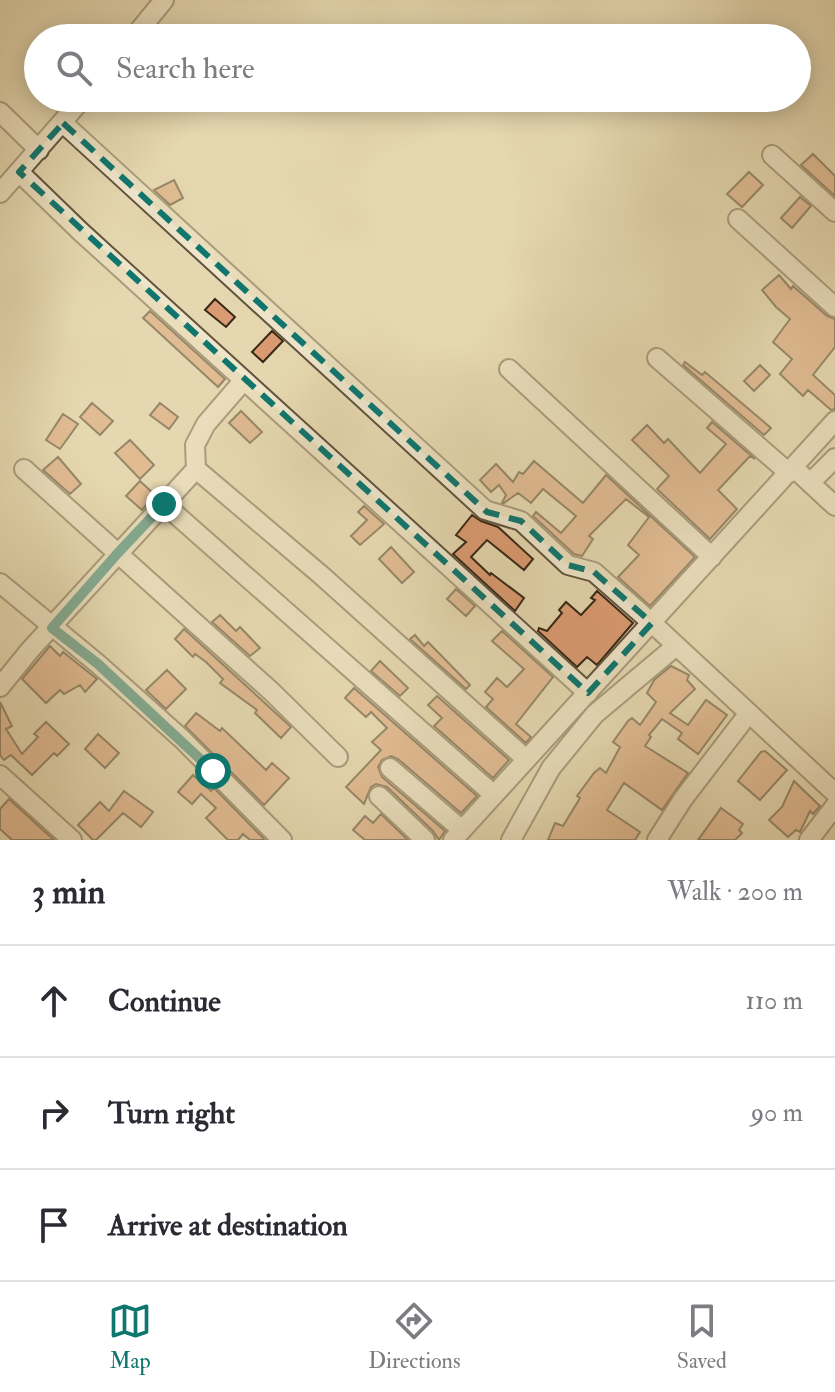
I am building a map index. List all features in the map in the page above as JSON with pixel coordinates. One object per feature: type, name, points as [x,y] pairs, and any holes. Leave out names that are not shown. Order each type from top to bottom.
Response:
[{"type":"street","points":[[144,24],[164,0]]},
{"type":"street","points":[[0,112],[39,150]]},
{"type":"street","points":[[0,193],[72,112]]},
{"type":"street","points":[[63,123],[485,510],[521,521],[568,565],[594,572],[835,793]]},
{"type":"street","points":[[772,155],[835,212]]},
{"type":"street","points":[[19,172],[588,693]]},
{"type":"street","points":[[738,219],[835,307]]},
{"type":"street","points":[[657,358],[835,506]]},
{"type":"street","points":[[509,369],[712,557]]},
{"type":"street","points":[[0,687],[30,650],[196,469],[195,445],[206,424],[244,380]]},
{"type":"street","points":[[390,768],[458,835],[835,421]]},
{"type":"street","points":[[810,483],[835,458]]},
{"type":"street","points":[[24,469],[272,692],[338,757]]},
{"type":"street","points":[[196,469],[321,575],[526,759]]},
{"type":"street","points":[[164,504],[494,795]]},
{"type":"street","points":[[0,583],[182,739],[282,840]]},
{"type":"street","points":[[511,840],[551,768],[595,714],[676,646]]},
{"type":"street","points":[[657,840],[683,799],[749,713]]},
{"type":"street","points":[[0,775],[72,840]]},
{"type":"street","points":[[379,796],[425,840]]},
{"type":"street","points":[[809,840],[835,806]]},
{"type":"highlighted area","points":[[63,123],[487,512],[521,521],[568,565],[594,572],[652,623],[588,693],[19,172]]},
{"type":"building","points":[[813,154],[835,176],[835,196],[801,165]]},
{"type":"building","points":[[749,172],[763,185],[742,207],[727,194]]},
{"type":"building","points":[[174,180],[183,198],[170,205],[154,190]]},
{"type":"building","points":[[800,197],[811,206],[792,228],[781,218]]},
{"type":"building","points":[[779,275],[791,289],[793,286],[827,316],[835,319],[835,347],[813,375],[835,395],[835,409],[831,410],[808,390],[803,396],[780,374],[792,359],[773,342],[790,319],[762,290]]},
{"type":"building","points":[[215,299],[235,317],[226,327],[205,310]]},
{"type":"building","points":[[150,311],[225,379],[218,387],[143,318]]},
{"type":"building","points":[[272,331],[283,341],[263,362],[252,352]]},
{"type":"building","points":[[685,362],[702,375],[705,372],[771,428],[764,435],[683,365]]},
{"type":"building","points":[[760,365],[770,375],[754,391],[744,381]]},
{"type":"building","points":[[92,403],[113,421],[100,435],[80,417]]},
{"type":"building","points":[[160,403],[178,417],[169,429],[150,415]]},
{"type":"building","points":[[241,411],[262,432],[250,443],[229,423]]},
{"type":"building","points":[[63,414],[78,424],[60,449],[46,440]]},
{"type":"building","points":[[712,422],[755,459],[750,456],[718,490],[737,509],[710,539],[657,489],[669,476],[632,440],[647,425],[664,443],[668,439],[700,473],[726,444],[707,428]]},
{"type":"building","points":[[130,440],[154,465],[140,479],[115,453]]},
{"type":"building","points":[[58,457],[81,484],[70,494],[43,470]]},
{"type":"building","points":[[534,461],[583,503],[606,475],[695,557],[650,606],[618,577],[639,555],[628,545],[649,517],[626,499],[589,536],[593,539],[582,556],[574,554],[533,516],[536,512],[561,533],[576,516],[543,489],[531,503],[518,493],[502,503],[506,495],[499,485],[491,492],[480,480],[496,464],[513,482],[519,472],[523,474]]},
{"type":"building","points":[[140,481],[155,495],[142,510],[126,496]]},
{"type":"building","points":[[364,506],[384,524],[360,545],[351,536],[367,520],[358,512]]},
{"type":"building","points":[[472,515],[498,527],[533,559],[524,570],[487,540],[471,557],[490,575],[524,598],[515,611],[453,554],[466,542],[456,535]]},
{"type":"building","points":[[391,547],[414,572],[402,583],[379,559]]},
{"type":"building","points":[[456,589],[475,606],[466,616],[447,599]]},
{"type":"building","points":[[597,591],[633,623],[597,665],[587,657],[577,667],[538,631],[539,628],[547,631],[562,613],[559,610],[566,602],[581,615],[595,600],[591,598]]},
{"type":"building","points":[[220,615],[236,631],[240,627],[260,648],[250,656],[212,622]]},
{"type":"building","points":[[184,629],[291,727],[281,738],[255,713],[257,710],[220,683],[223,679],[206,662],[195,654],[193,657],[175,639]]},
{"type":"building","points":[[502,631],[553,677],[516,724],[531,737],[526,743],[486,707],[493,699],[485,692],[497,678],[507,687],[524,669],[492,641]]},
{"type":"building","points":[[415,635],[424,646],[428,642],[470,685],[466,689],[410,639]]},
{"type":"building","points":[[50,646],[60,656],[63,652],[97,679],[85,692],[80,685],[64,694],[60,690],[46,703],[22,679]]},
{"type":"building","points":[[380,661],[408,688],[400,696],[371,671]]},
{"type":"building","points":[[671,666],[689,675],[687,680],[695,689],[670,713],[688,725],[706,700],[727,715],[698,754],[678,739],[682,733],[662,719],[649,735],[651,737],[645,746],[688,773],[662,810],[624,783],[607,810],[640,832],[635,840],[548,840],[555,823],[563,826],[580,798],[577,796],[594,773],[600,768],[606,773],[620,747],[613,742],[628,721],[632,718],[640,725],[656,702],[647,693],[654,680]]},
{"type":"building","points":[[167,670],[186,689],[166,709],[146,690]]},
{"type":"building","points":[[354,688],[477,796],[461,813],[398,759],[391,756],[382,760],[378,767],[382,777],[445,831],[439,840],[387,787],[376,784],[371,787],[364,804],[346,787],[381,750],[372,742],[387,728],[371,712],[366,717],[345,698]]},
{"type":"building","points":[[437,696],[509,760],[493,778],[434,726],[442,718],[428,705]]},
{"type":"building","points":[[0,702],[12,726],[6,729],[22,754],[38,737],[34,734],[46,722],[69,744],[57,756],[54,753],[32,775],[11,755],[4,760],[0,755]]},
{"type":"building","points":[[196,713],[220,731],[222,728],[266,770],[272,763],[289,778],[264,805],[185,726]]},
{"type":"building","points":[[98,734],[119,753],[105,768],[85,749]]},
{"type":"building","points":[[765,751],[787,770],[760,800],[738,781]]},
{"type":"building","points":[[193,775],[211,791],[214,788],[265,840],[250,840],[243,834],[238,840],[228,840],[206,818],[216,808],[201,794],[192,804],[178,792]]},
{"type":"building","points":[[794,781],[820,806],[813,814],[810,811],[800,832],[796,830],[788,837],[769,820],[782,807]]},
{"type":"building","points":[[124,791],[153,812],[141,827],[123,813],[93,840],[78,825],[100,802],[109,811]]},
{"type":"building","points":[[9,799],[54,840],[12,840],[0,829],[0,809]]},
{"type":"building","points":[[721,808],[743,824],[739,830],[742,833],[735,840],[698,840]]},
{"type":"building","points":[[381,814],[408,840],[365,840],[353,830],[365,816],[373,823]]},
{"type":"route","points":[[164,504],[52,628],[98,664],[213,771]]}]
